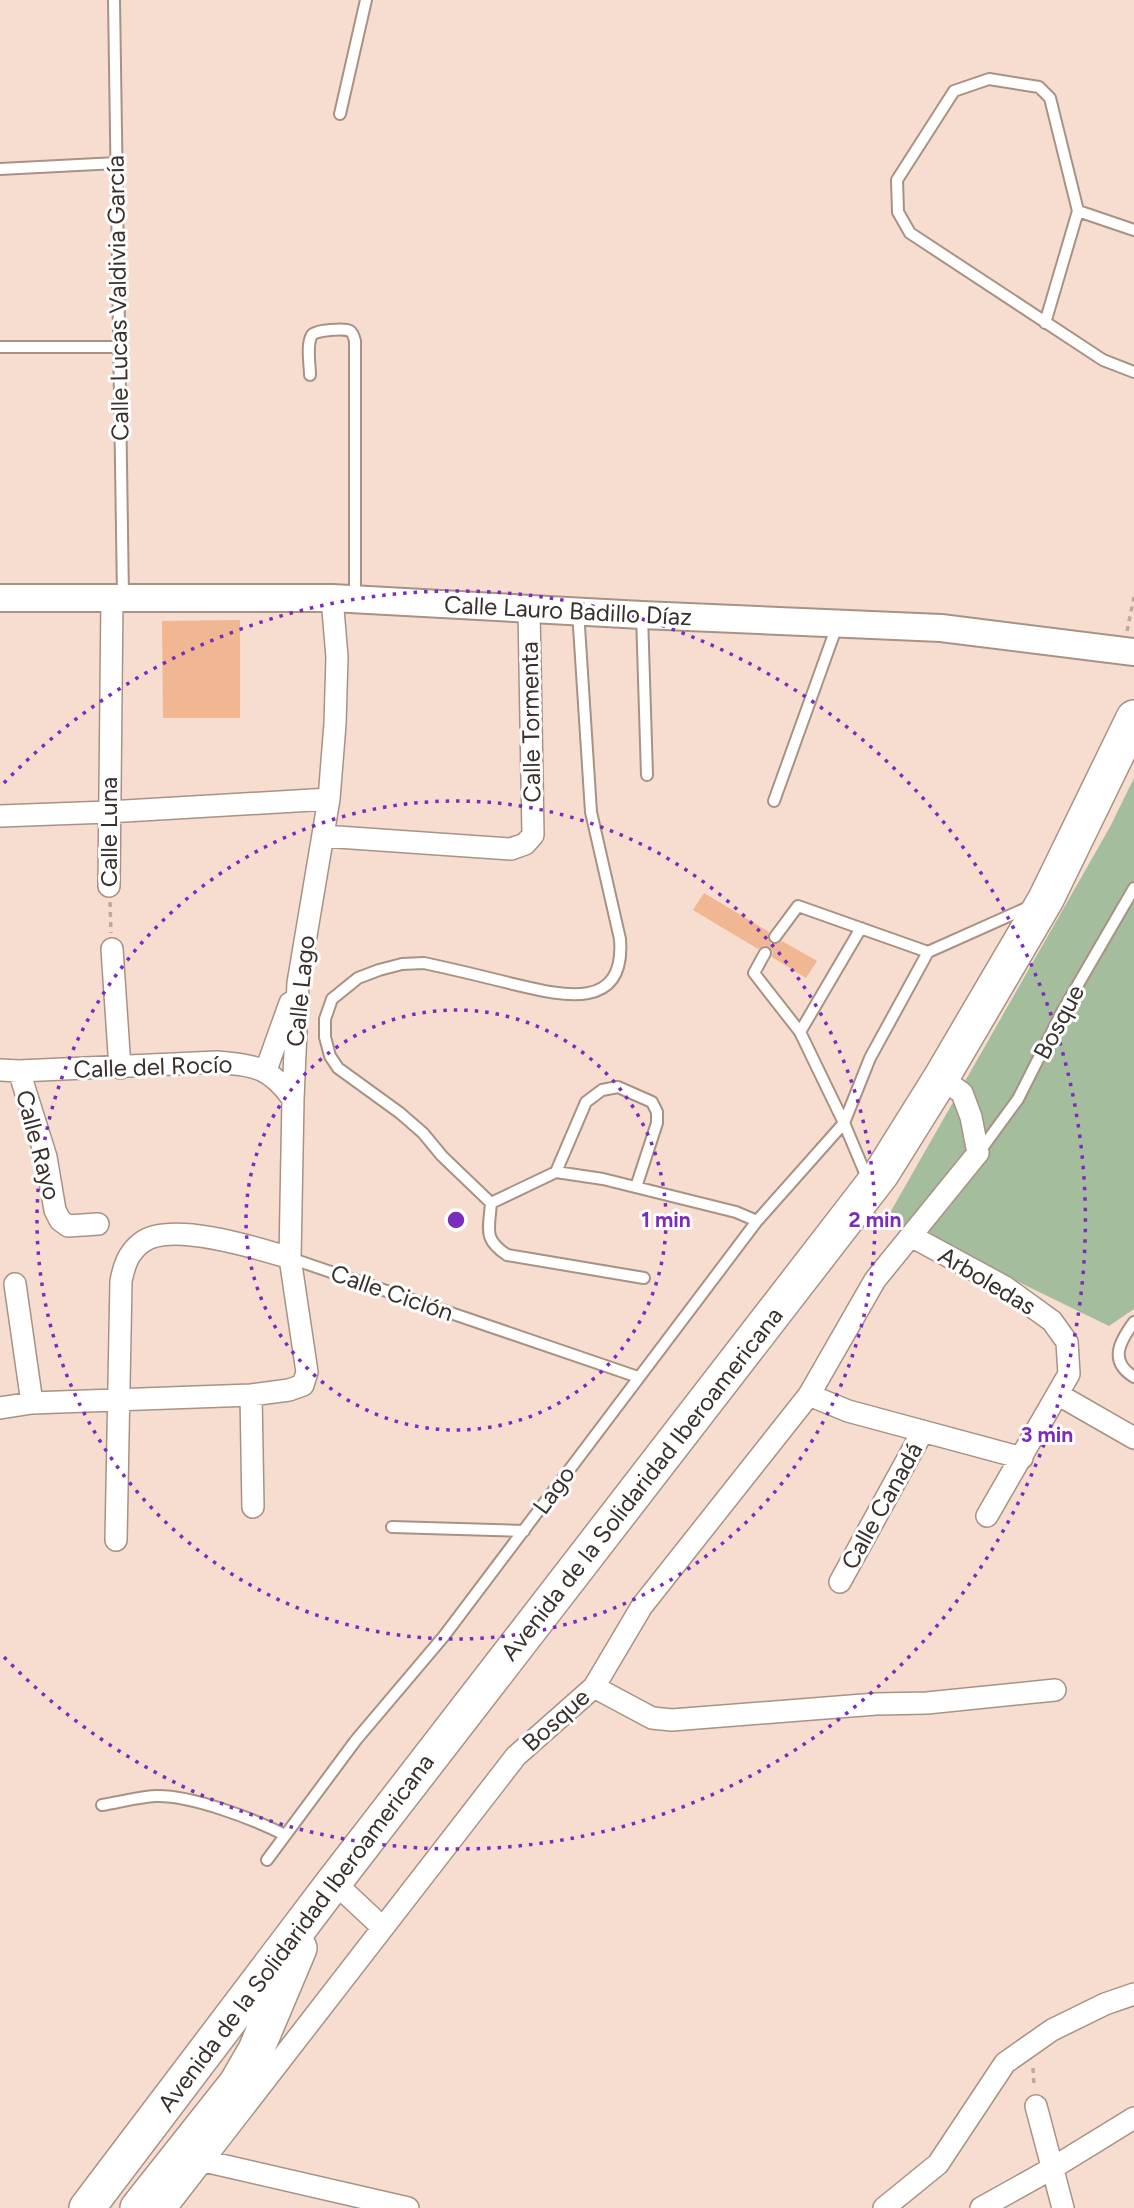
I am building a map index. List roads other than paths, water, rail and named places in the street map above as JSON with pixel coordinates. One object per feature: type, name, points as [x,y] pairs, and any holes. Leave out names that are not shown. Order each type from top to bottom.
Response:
[{"type":"highway","name":"Avenida de la Solidaridad Iberoamericana","points":[[87,2208],[327,1891],[871,1187],[941,1078],[1046,899],[1134,718]]},
{"type":"highway","points":[[161,2194],[246,2088],[256,2050],[327,1891]]},
{"type":"street","name":"Calle Luna","points":[[109,886],[108,812],[118,597]]},
{"type":"street","name":"Calle Lauro Badillo Díaz","points":[[0,598],[344,598],[941,628],[1128,652]]},
{"type":"street","name":"Calle Lago","points":[[251,1395],[289,1390],[303,1385],[307,1372],[290,1258],[298,983],[329,799],[337,657],[344,598]]},
{"type":"street","name":"Calle Tormenta","points":[[323,836],[511,849],[525,844],[533,835],[529,609]]},
{"type":"street","points":[[0,816],[329,799]]},
{"type":"street","points":[[112,949],[120,1068]]},
{"type":"street","points":[[266,1070],[298,983]]},
{"type":"street","name":"Calle del Rocío","points":[[9,1071],[217,1062],[266,1070],[280,1081],[293,1098]]},
{"type":"street","name":"Calle Rayo","points":[[9,1071],[46,1157],[55,1210],[60,1220],[68,1226],[97,1224]]},
{"type":"street","points":[[941,1078],[962,1093],[971,1117],[978,1153]]},
{"type":"street","name":"Bosque","points":[[161,2194],[246,2088],[382,1927],[516,1756],[594,1687],[642,1606],[809,1395],[875,1280],[978,1153]]},
{"type":"street","name":"Calle Ciclón","points":[[119,1401],[121,1281],[125,1261],[142,1241],[170,1235],[227,1239],[290,1258]]},
{"type":"street","name":"Arboledas","points":[[911,1236],[1005,1287],[1052,1321],[1067,1342],[1069,1374],[987,1516]]},
{"type":"street","points":[[15,1283],[32,1403]]},
{"type":"street","points":[[0,1408],[32,1403],[251,1395],[253,1507]]},
{"type":"street","points":[[809,1395],[848,1411],[1022,1458]]},
{"type":"street","points":[[1059,1395],[1134,1438]]},
{"type":"street","points":[[116,1540],[119,1401]]},
{"type":"street","name":"Calle Canadá","points":[[840,1582],[923,1431]]},
{"type":"street","points":[[594,1687],[652,1718],[672,1720],[876,1704],[927,1703],[1055,1690]]},
{"type":"street","points":[[327,1891],[382,1927]]},
{"type":"street","points":[[884,2208],[938,2164],[1005,2063],[1052,2030],[1105,2004],[1134,1994]]},
{"type":"street","points":[[1036,2106],[1063,2208]]},
{"type":"street","points":[[981,2208],[1134,2118]]},
{"type":"street","points":[[161,2194],[350,2202],[408,2208]]},
{"type":"lane","name":"Calle Lucas Valdivia García","points":[[114,0],[119,347],[118,597]]},
{"type":"lane","points":[[340,114],[366,0]]},
{"type":"lane","points":[[1045,323],[1078,211],[1050,98],[1039,87],[989,79],[954,92],[897,180],[898,212],[910,233],[1045,323],[1103,360],[1134,372]]},
{"type":"lane","points":[[0,169],[117,163]]},
{"type":"lane","points":[[1078,211],[1134,230]]},
{"type":"lane","points":[[310,375],[312,335],[317,331],[348,330],[353,333],[355,341],[344,598]]},
{"type":"lane","points":[[0,347],[119,347]]},
{"type":"lane","points":[[578,611],[591,811],[621,956],[611,981],[588,994],[557,994],[424,963],[402,964],[358,978],[332,999],[325,1019],[325,1037],[330,1056],[338,1068],[400,1113],[491,1203],[489,1233],[493,1246],[507,1255],[644,1278]]},
{"type":"lane","points":[[642,615],[646,775]]},
{"type":"lane","points":[[774,801],[838,623]]},
{"type":"lane","name":"Bosque","points":[[978,1153],[1017,1099],[1062,1012],[1134,888]]},
{"type":"lane","points":[[775,937],[798,906],[928,952],[1046,899]]},
{"type":"lane","points":[[800,1032],[861,928]]},
{"type":"lane","name":"Lago","points":[[267,1860],[356,1740],[444,1636],[757,1221],[844,1123],[870,1058],[928,952]]},
{"type":"lane","points":[[765,953],[754,973],[800,1032],[844,1123],[871,1187]]},
{"type":"lane","points":[[556,1172],[586,1102],[602,1090],[618,1087],[652,1102],[657,1112],[657,1123],[636,1187]]},
{"type":"lane","points":[[491,1203],[556,1172],[636,1187],[736,1212],[757,1221]]},
{"type":"lane","name":"Calle Ciclón","points":[[290,1258],[638,1377]]},
{"type":"lane","points":[[1134,1322],[1120,1341],[1118,1357],[1125,1372],[1134,1377]]},
{"type":"lane","points":[[392,1527],[524,1531]]},
{"type":"lane","points":[[102,1805],[156,1796],[187,1799],[285,1835]]}]
